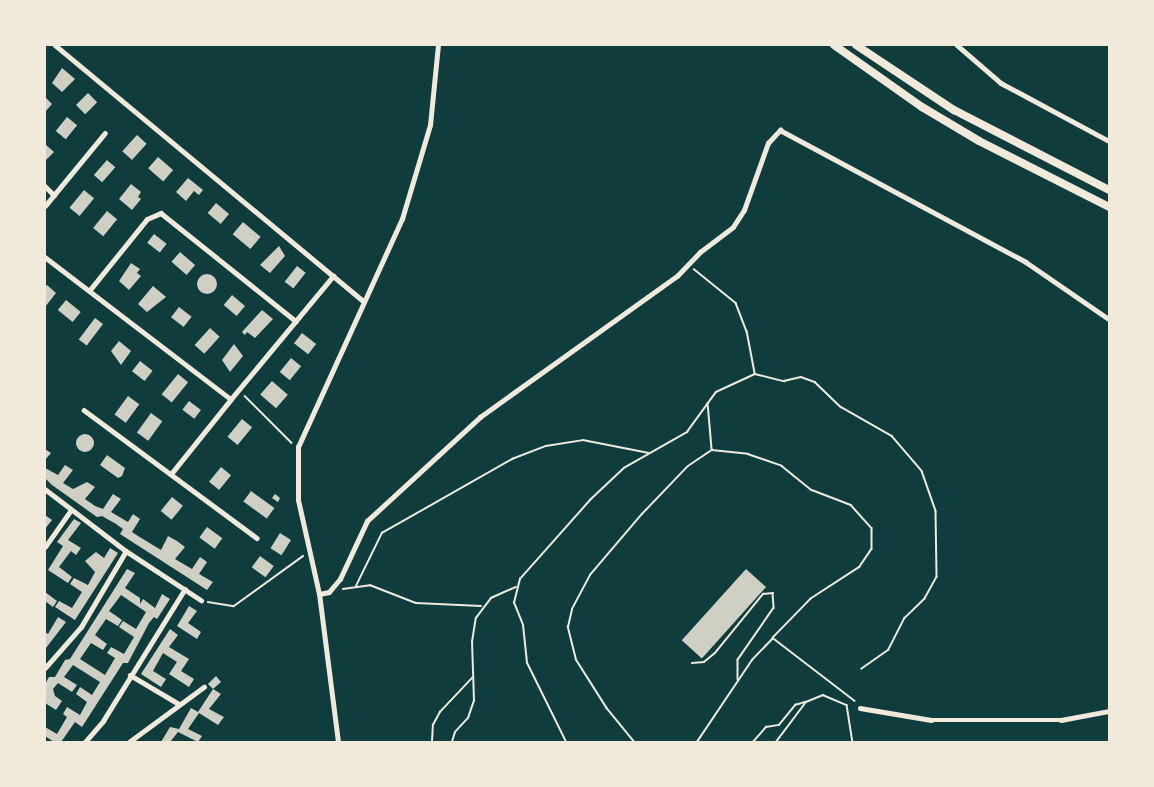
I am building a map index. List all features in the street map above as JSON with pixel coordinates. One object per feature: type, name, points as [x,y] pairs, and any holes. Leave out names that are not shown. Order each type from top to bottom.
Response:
[{"type":"highway","points":[[834,45],[922,107],[979,141],[1109,207]]},
{"type":"highway","points":[[856,45],[954,110],[1109,190]]},
{"type":"street","points":[[55,45],[363,301]]},
{"type":"street","points":[[338,742],[319,594],[298,500],[298,447],[402,219],[430,124],[438,45]]},
{"type":"street","points":[[957,45],[1001,83],[1109,141]]},
{"type":"street","points":[[319,594],[329,592],[340,579],[367,521],[480,417],[689,266],[739,219],[768,143],[780,130],[1026,262],[1109,319]]},
{"type":"street","points":[[45,206],[105,133]]},
{"type":"street","points":[[45,186],[54,195]]},
{"type":"street","points":[[89,291],[147,219],[160,213],[296,321]]},
{"type":"street","points":[[45,257],[231,399]]},
{"type":"street","points":[[171,474],[333,276]]},
{"type":"street","points":[[84,410],[257,538]]},
{"type":"street","points":[[45,489],[126,551],[201,600]]},
{"type":"street","points":[[45,547],[71,510]]},
{"type":"street","points":[[45,668],[81,627],[126,551]]},
{"type":"street","points":[[85,742],[185,589]]},
{"type":"street","points":[[130,675],[179,704]]},
{"type":"street","points":[[129,742],[154,728],[179,704],[204,687]]},
{"type":"street","points":[[860,708],[930,720],[1061,720],[1109,711]]},
{"type":"path","points":[[689,266],[736,303],[747,331],[755,374]]},
{"type":"path","points":[[566,742],[527,663],[523,625],[514,603],[517,588],[534,559],[624,468],[687,432],[708,402],[724,388],[755,374],[784,381],[801,377],[815,382],[841,407],[892,436],[922,471],[936,511],[937,577],[925,599],[905,618],[889,650],[862,669]]},
{"type":"path","points":[[238,391],[298,447]]},
{"type":"path","points":[[708,402],[712,450]]},
{"type":"path","points":[[356,586],[382,533],[512,459],[546,446],[584,440],[649,453]]},
{"type":"path","points":[[634,742],[607,709],[576,660],[568,627],[572,609],[590,575],[642,514],[688,466],[712,450],[748,454],[782,466],[812,490],[851,505],[872,528],[875,538],[860,567],[811,599],[773,638],[739,680],[697,742]]},
{"type":"path","points":[[201,600],[234,606],[265,587],[310,551]]},
{"type":"path","points":[[349,587],[370,585],[416,603],[482,606]]},
{"type":"path","points":[[452,742],[454,732],[472,711],[472,642],[482,606],[499,593],[517,588]]},
{"type":"path","points":[[692,663],[704,662],[715,653],[763,594],[773,593],[774,608],[738,660],[739,680]]},
{"type":"path","points":[[773,638],[855,701]]},
{"type":"path","points":[[432,742],[433,725],[440,712],[473,678]]},
{"type":"path","points":[[753,742],[766,727],[778,725],[795,705],[823,695],[847,705],[853,742]]},
{"type":"path","points":[[776,742],[806,702]]},
{"type":"building","points":[[62,68],[75,79],[62,92],[52,83]]},
{"type":"building","points":[[88,93],[97,102],[85,114],[76,105]]},
{"type":"building","points":[[45,97],[52,104],[45,112]]},
{"type":"building","points":[[67,117],[77,125],[66,139],[56,131]]},
{"type":"building","points":[[137,135],[147,144],[132,160],[122,151]]},
{"type":"building","points":[[45,144],[54,152],[45,161]]},
{"type":"building","points":[[158,157],[173,170],[163,181],[148,168]]},
{"type":"building","points":[[107,160],[115,167],[102,182],[94,175]]},
{"type":"building","points":[[188,178],[203,190],[199,195],[194,191],[186,201],[176,192]]},
{"type":"building","points":[[131,184],[141,192],[138,197],[141,199],[132,210],[119,199]]},
{"type":"building","points":[[84,190],[94,198],[80,216],[70,208]]},
{"type":"building","points":[[216,203],[229,214],[221,224],[208,213]]},
{"type":"building","points":[[107,211],[117,219],[103,236],[93,228]]},
{"type":"building","points":[[243,222],[261,237],[250,249],[233,234]]},
{"type":"building","points":[[154,234],[167,244],[160,253],[147,243]]},
{"type":"building","points":[[279,246],[285,256],[270,273],[260,265]]},
{"type":"building","points":[[180,252],[195,265],[187,275],[171,262]]},
{"type":"building","points":[[131,263],[140,269],[137,273],[141,276],[129,290],[119,281]]},
{"type":"building","points":[[297,266],[306,273],[293,289],[285,282]]},
{"type":"building","points":[[207,274],[214,277],[217,284],[214,291],[207,294],[200,291],[197,284],[200,277]]},
{"type":"building","points":[[47,285],[56,293],[45,307],[45,287]]},
{"type":"building","points":[[153,286],[166,297],[147,312],[138,304]]},
{"type":"building","points":[[232,295],[245,306],[237,316],[224,305]]},
{"type":"building","points":[[66,300],[81,312],[73,322],[58,310]]},
{"type":"building","points":[[179,307],[192,317],[184,327],[171,317]]},
{"type":"building","points":[[262,310],[273,319],[255,338],[247,332],[245,335],[242,332]]},
{"type":"building","points":[[95,318],[103,324],[87,346],[79,340]]},
{"type":"building","points":[[210,328],[220,337],[204,354],[195,345]]},
{"type":"building","points":[[302,333],[316,344],[308,354],[294,343]]},
{"type":"building","points":[[119,341],[131,351],[121,365],[111,351]]},
{"type":"building","points":[[234,344],[243,356],[230,372],[222,360]]},
{"type":"building","points":[[291,358],[301,366],[290,380],[280,372]]},
{"type":"building","points":[[140,361],[153,371],[145,381],[132,371]]},
{"type":"building","points":[[178,374],[188,382],[172,402],[162,394]]},
{"type":"building","points":[[272,381],[288,395],[276,408],[260,395]]},
{"type":"building","points":[[128,396],[139,404],[126,423],[114,415]]},
{"type":"building","points":[[189,401],[201,410],[194,419],[182,410]]},
{"type":"building","points":[[151,413],[162,421],[148,441],[137,432]]},
{"type":"building","points":[[242,419],[252,427],[238,445],[228,437]]},
{"type":"building","points":[[85,434],[91,437],[94,443],[91,449],[85,452],[79,449],[76,443],[79,437]]},
{"type":"building","points":[[45,449],[51,453],[45,460]]},
{"type":"building","points":[[107,455],[125,468],[122,476],[118,478],[100,465]]},
{"type":"building","points":[[65,465],[73,470],[63,483],[73,489],[87,482],[95,487],[85,499],[95,506],[103,509],[113,494],[121,499],[111,512],[128,522],[133,514],[140,519],[132,532],[161,550],[168,536],[177,541],[185,547],[175,559],[192,569],[200,557],[207,562],[199,574],[213,582],[207,590],[120,534],[123,529],[102,516],[97,517],[45,478],[45,468],[58,475]]},
{"type":"building","points":[[221,467],[231,475],[219,490],[209,482]]},
{"type":"building","points":[[251,491],[274,508],[267,519],[243,502]]},
{"type":"building","points":[[275,494],[280,498],[278,502],[272,498]]},
{"type":"building","points":[[172,497],[183,506],[172,520],[161,511]]},
{"type":"building","points":[[45,515],[52,520],[45,529]]},
{"type":"building","points":[[74,519],[81,523],[68,540],[81,548],[76,555],[71,551],[59,567],[72,577],[68,583],[48,570],[63,546],[57,542]]},
{"type":"building","points":[[207,527],[222,538],[215,549],[199,538]]},
{"type":"building","points":[[280,533],[291,540],[281,555],[270,548]]},
{"type":"building","points":[[110,548],[118,553],[75,620],[55,607],[59,601],[72,608],[82,592],[70,584],[74,578],[88,585],[95,572],[85,561],[96,552],[104,558]]},
{"type":"building","points":[[260,556],[274,566],[266,577],[252,567]]},
{"type":"building","points":[[127,569],[135,573],[125,588],[140,598],[140,604],[143,599],[155,608],[162,594],[170,599],[157,619],[154,617],[149,623],[128,663],[123,663],[82,727],[75,722],[61,742],[54,742],[45,736],[45,727],[57,734],[67,717],[63,714],[67,707],[80,715],[87,702],[76,694],[80,687],[92,695],[100,682],[73,665],[64,677],[77,685],[72,692],[58,683],[53,689],[55,696],[62,701],[56,710],[45,703],[45,684],[49,677],[55,677],[65,660],[70,659]],"holes":[[[121,595],[146,612],[136,629],[123,621],[119,627],[134,637],[124,654],[111,647],[107,653],[115,658],[105,675],[80,659],[91,643],[103,650],[107,644],[95,635],[106,619],[118,626],[122,620],[109,611]]]},
{"type":"building","points":[[746,569],[766,587],[702,658],[682,640]]},
{"type":"building","points":[[45,592],[57,601],[53,607],[45,601]]},
{"type":"building","points":[[189,606],[197,611],[188,623],[201,632],[197,639],[177,626]]},
{"type":"building","points":[[58,617],[66,622],[46,648],[45,632],[48,634]]},
{"type":"building","points":[[170,629],[178,635],[169,647],[189,659],[181,671],[194,679],[189,687],[169,674],[177,662],[163,653],[153,671],[166,679],[161,687],[141,674]]},
{"type":"building","points":[[216,676],[221,682],[213,689],[208,684]]},
{"type":"building","points":[[213,689],[221,694],[209,709],[224,717],[218,725],[199,713],[188,729],[202,736],[198,742],[178,732],[170,742],[161,742],[170,727],[179,729],[191,708],[198,712]]}]
